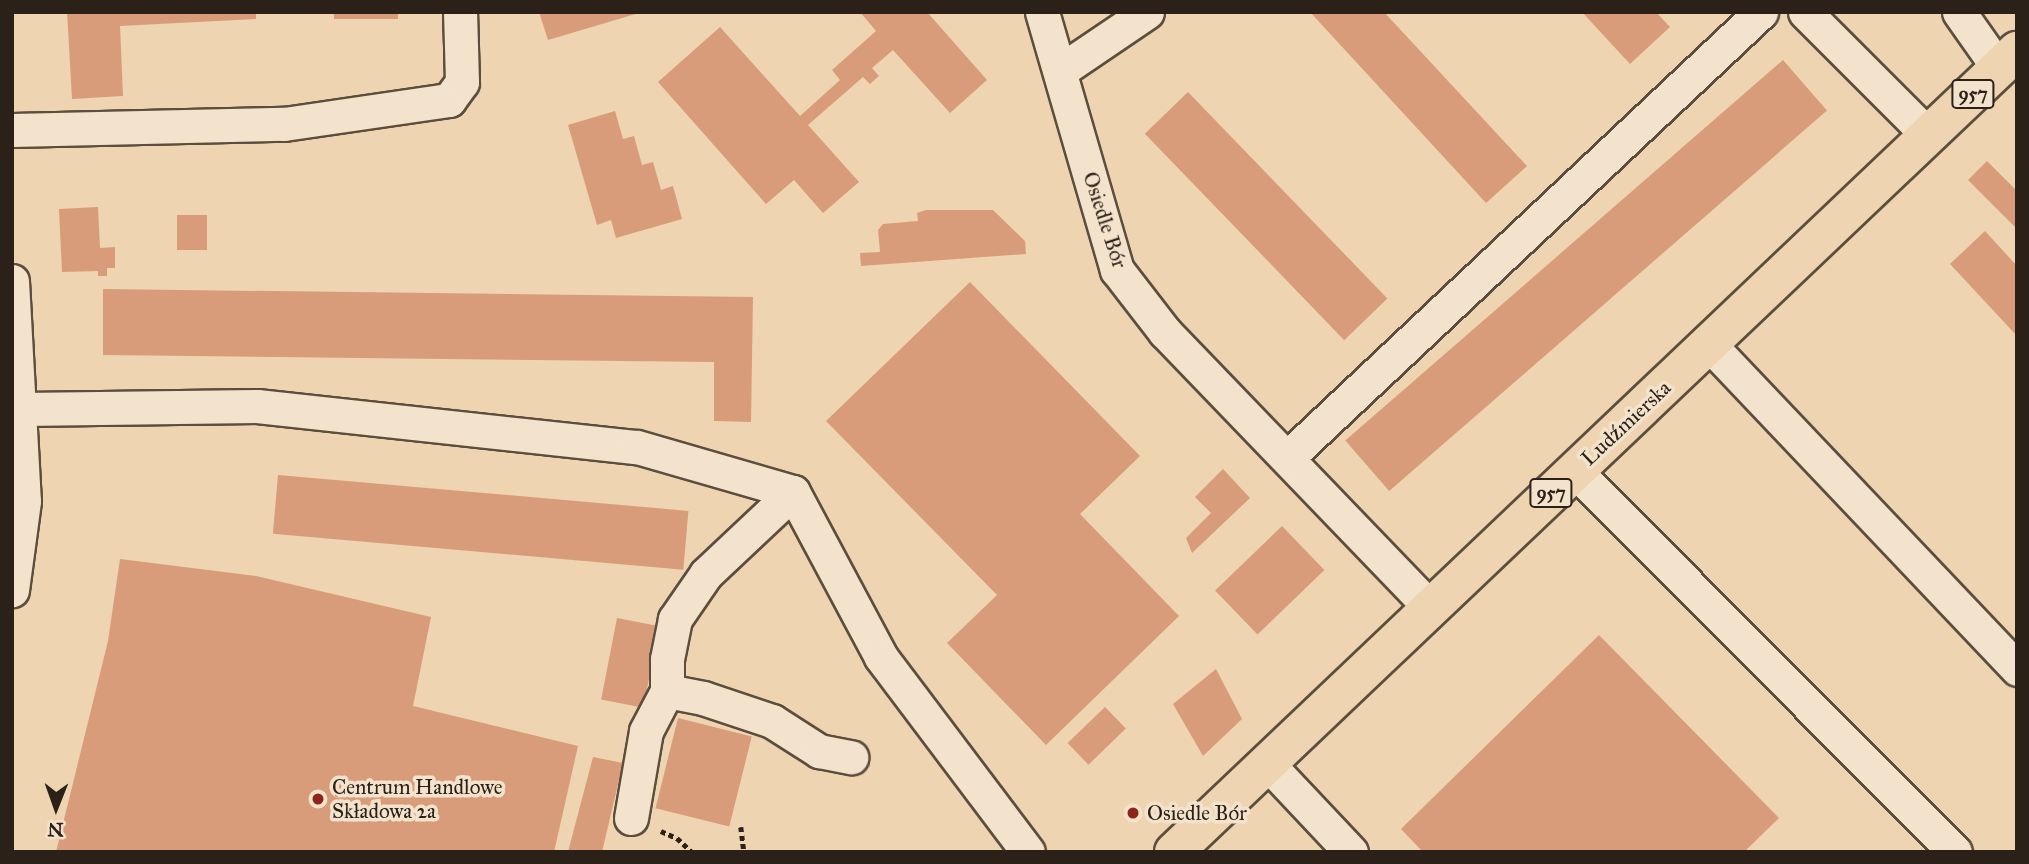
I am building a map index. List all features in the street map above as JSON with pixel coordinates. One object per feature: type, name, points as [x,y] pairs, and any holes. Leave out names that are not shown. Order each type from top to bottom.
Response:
[{"type":"main road","name":"Ludźmierska","points":[[1174,852],[2008,60]]},
{"type":"street","points":[[12,130],[284,124],[449,100],[462,82],[460,12]]},
{"type":"street","name":"Osiedle Bór","points":[[1042,12],[1117,270],[1165,332],[1430,607]]},
{"type":"street","points":[[1060,71],[1147,12]]},
{"type":"street","points":[[1287,458],[1761,12]]},
{"type":"street","points":[[1805,12],[1929,136]]},
{"type":"street","points":[[1959,12],[2008,60]]},
{"type":"street","points":[[12,281],[24,501],[16,528],[12,590]]},
{"type":"street","points":[[1709,344],[2017,669]]},
{"type":"street","points":[[21,409],[257,406],[637,447],[793,492],[881,657],[1028,852]]},
{"type":"street","points":[[1575,471],[1938,846]]},
{"type":"street","points":[[631,818],[646,731],[667,691],[667,659],[675,619],[706,574],[793,492]]},
{"type":"street","points":[[667,691],[703,698],[772,721],[819,751],[851,757]]},
{"type":"street","points":[[1268,764],[1351,852]]},
{"type":"path","points":[[741,827],[744,852]]},
{"type":"building","points":[[67,12],[256,12],[256,19],[120,26],[123,96],[72,99]]},
{"type":"building","points":[[334,12],[398,12],[398,19],[334,19]]},
{"type":"building","points":[[539,12],[639,12],[639,13],[548,40]]},
{"type":"building","points":[[860,12],[927,12],[987,80],[950,113],[893,50],[872,68],[879,76],[870,84],[863,77],[808,125],[859,182],[823,213],[794,180],[766,204],[658,82],[720,27],[800,116],[840,80],[832,70],[876,31]]},
{"type":"building","points":[[1310,12],[1384,12],[1527,166],[1486,203]]},
{"type":"building","points":[[1582,12],[1656,12],[1670,27],[1630,64]]},
{"type":"building","points":[[1783,60],[1827,111],[1389,491],[1345,441]]},
{"type":"building","points":[[1188,92],[1387,298],[1344,340],[1145,134]]},
{"type":"building","points":[[615,111],[623,139],[634,136],[642,165],[653,162],[661,190],[673,186],[682,219],[616,238],[611,220],[597,225],[568,125]]},
{"type":"building","points":[[1987,161],[2017,191],[2017,229],[1968,180]]},
{"type":"building","points":[[98,207],[100,248],[115,247],[115,268],[107,268],[107,276],[98,276],[98,271],[62,272],[59,209]]},
{"type":"building","points":[[926,210],[993,210],[1025,241],[1026,254],[861,266],[860,253],[880,252],[878,230],[883,224],[918,221],[917,213]]},
{"type":"building","points":[[177,215],[207,215],[207,250],[177,250]]},
{"type":"building","points":[[1985,231],[2017,266],[2017,336],[1950,264]]},
{"type":"building","points":[[970,282],[1140,456],[1080,514],[1179,616],[1046,745],[947,643],[997,595],[826,421]]},
{"type":"building","points":[[103,289],[753,297],[751,422],[714,421],[714,362],[103,355]]},
{"type":"building","points":[[1223,469],[1250,498],[1192,553],[1186,538],[1211,513],[1195,497]]},
{"type":"building","points":[[278,475],[688,511],[683,570],[273,534]]},
{"type":"building","points":[[1282,526],[1324,570],[1257,634],[1215,591]]},
{"type":"building","name":"Centrum Handlowe Składowa 2a","points":[[120,559],[256,576],[431,617],[413,706],[578,746],[554,852],[56,852],[108,641]]},
{"type":"building","points":[[617,618],[659,626],[643,708],[601,699]]},
{"type":"building","points":[[1599,635],[1779,818],[1744,852],[1423,852],[1401,829]]},
{"type":"building","points":[[1216,669],[1242,719],[1203,756],[1173,704]]},
{"type":"building","points":[[1105,707],[1126,729],[1088,765],[1068,743]]},
{"type":"building","points":[[678,718],[752,736],[729,827],[656,808]]},
{"type":"building","points":[[593,757],[623,763],[602,852],[568,852]]},
{"type":"place","name":"Centrum Handlowe Składowa 2a","points":[[318,799]]},
{"type":"place","name":"Osiedle Bór","points":[[1133,813]]}]
